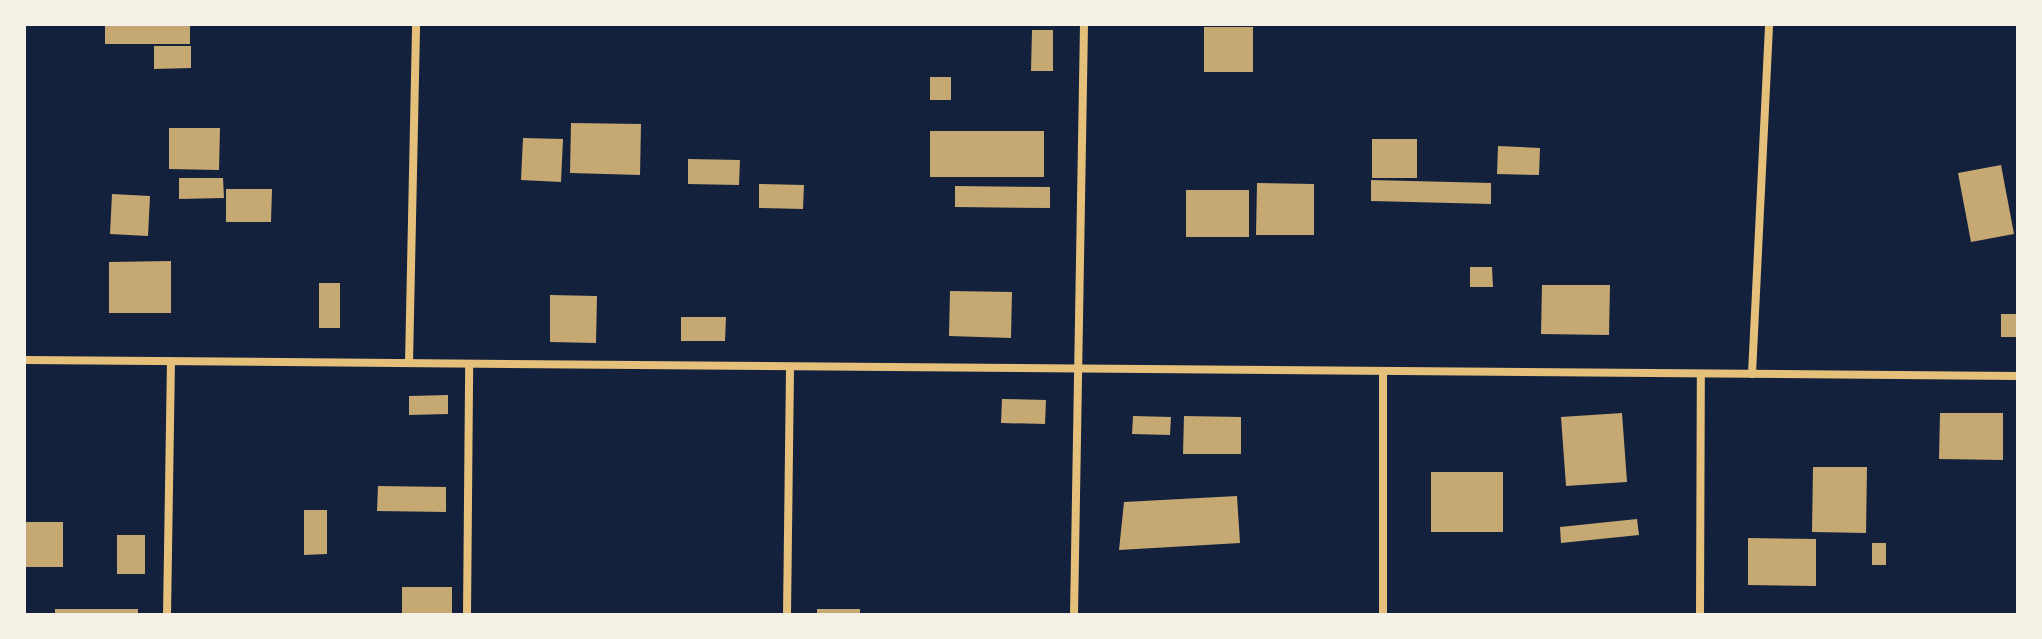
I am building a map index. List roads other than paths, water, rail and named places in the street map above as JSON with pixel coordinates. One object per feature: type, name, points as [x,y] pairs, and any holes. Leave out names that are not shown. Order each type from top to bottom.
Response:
[{"type":"street","points":[[409,363],[416,24]]},
{"type":"street","points":[[1074,615],[1084,24]]},
{"type":"street","points":[[1752,374],[1769,24]]},
{"type":"street","points":[[24,360],[2018,376]]},
{"type":"street","points":[[167,615],[171,361]]},
{"type":"street","points":[[467,615],[469,364]]},
{"type":"street","points":[[787,615],[790,367]]},
{"type":"street","points":[[1383,371],[1383,615]]},
{"type":"street","points":[[1700,615],[1701,374]]}]
